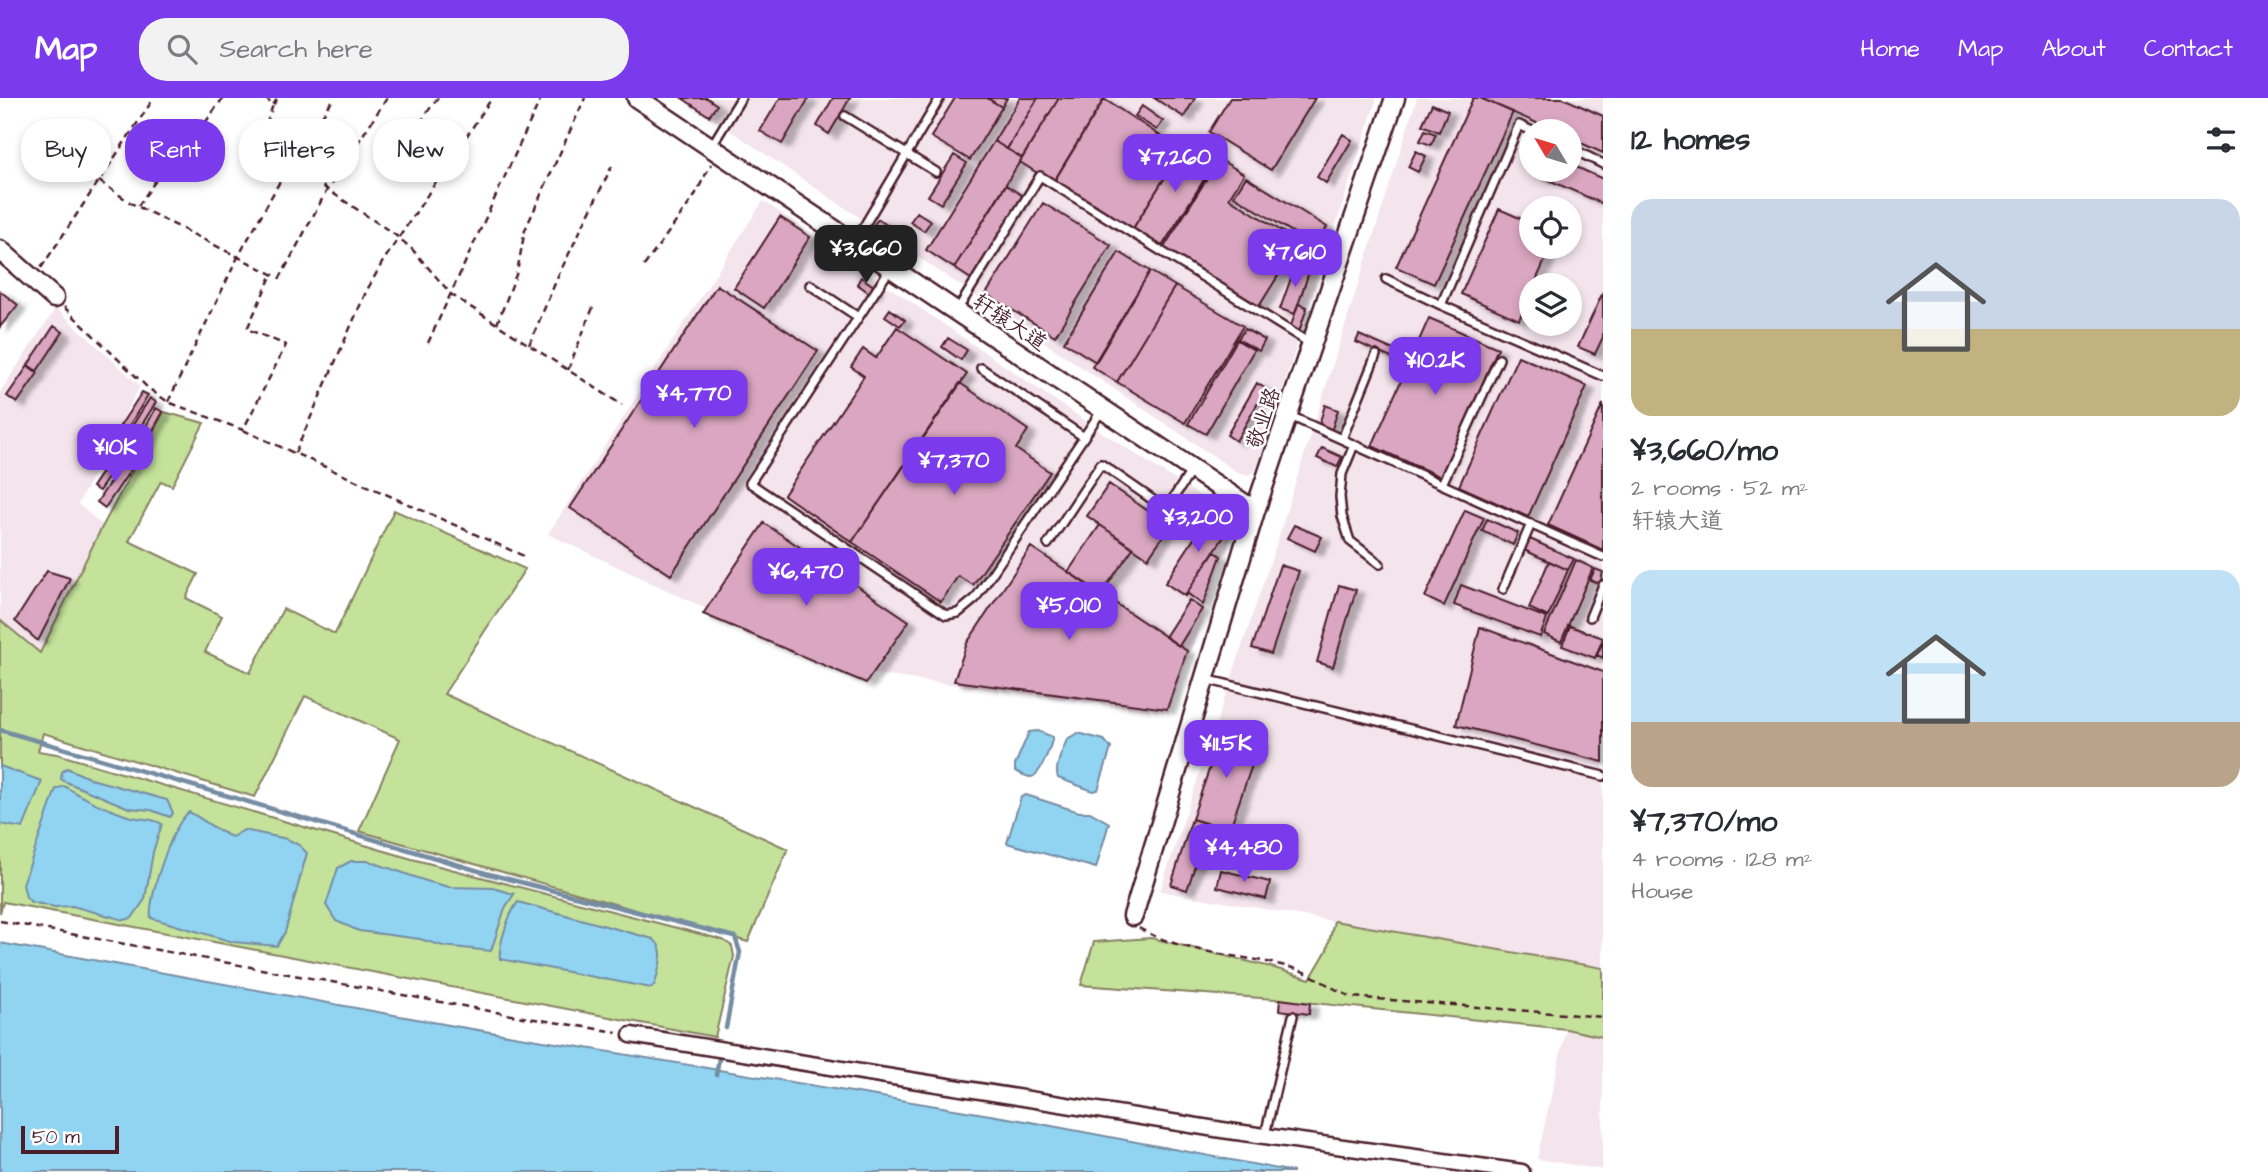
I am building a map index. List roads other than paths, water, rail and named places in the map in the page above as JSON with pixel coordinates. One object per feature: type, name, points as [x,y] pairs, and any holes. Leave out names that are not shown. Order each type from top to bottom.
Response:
[{"type":"street","name":"轩辕大道","points":[[637,98],[1255,512]]},
{"type":"street","name":"敬业路","points":[[1133,916],[1255,512],[1395,98]]},
{"type":"street","points":[[0,250],[54,298]]},
{"type":"street","points":[[631,1035],[1208,1128],[1522,1172]]},
{"type":"lane","points":[[714,150],[741,98]]},
{"type":"lane","points":[[853,244],[940,98]]},
{"type":"lane","points":[[845,116],[936,172]]},
{"type":"lane","points":[[1441,305],[1519,125]]},
{"type":"lane","points":[[1582,154],[1603,164]]},
{"type":"lane","points":[[955,313],[1040,176],[1312,344]]},
{"type":"lane","points":[[890,269],[750,483],[946,615],[958,612],[975,599],[1102,410]]},
{"type":"lane","points":[[1386,279],[1603,376]]},
{"type":"lane","points":[[810,285],[858,317]]},
{"type":"lane","points":[[1342,439],[1376,355]]},
{"type":"lane","points":[[1442,484],[1499,359]]},
{"type":"lane","points":[[981,368],[1084,437]]},
{"type":"lane","points":[[1288,415],[1603,556]]},
{"type":"lane","points":[[1354,445],[1340,483],[1346,531],[1355,546],[1380,564]]},
{"type":"lane","points":[[1048,544],[1101,464],[1166,509],[1192,469]]},
{"type":"lane","points":[[1503,589],[1531,524]]},
{"type":"lane","points":[[1590,617],[1603,585]]},
{"type":"lane","points":[[1205,679],[1603,776]]},
{"type":"lane","points":[[1265,1135],[1293,1016]]},
{"type":"water","points":[[1038,731],[1053,737],[1042,766],[1035,775],[1029,777],[1015,771],[1015,765],[1029,732]]},
{"type":"water","points":[[1078,733],[1104,740],[1111,748],[1098,790],[1093,791],[1058,778],[1058,764],[1067,739]]},
{"type":"water","points":[[0,766],[42,781],[23,828],[0,824]]},
{"type":"water","points":[[67,768],[91,779],[167,800],[173,813],[170,817],[151,810],[129,808],[66,782],[61,779],[62,772]]},
{"type":"water","points":[[64,786],[109,809],[162,824],[153,852],[145,899],[132,918],[124,920],[72,906],[55,907],[31,902],[26,897],[23,884],[56,789]]},
{"type":"water","points":[[1026,795],[1079,812],[1090,812],[1109,823],[1096,868],[1007,843],[1021,797]]},
{"type":"water","points":[[189,812],[232,837],[244,830],[287,839],[307,853],[285,932],[277,946],[233,942],[151,918],[153,894],[162,862],[175,831]]},
{"type":"water","points":[[351,861],[369,861],[449,887],[493,888],[514,894],[505,908],[491,951],[443,946],[420,939],[359,931],[336,921],[326,905],[338,868]]},
{"type":"water","points":[[518,902],[653,939],[658,943],[661,954],[655,984],[651,988],[500,959],[505,930]]},
{"type":"water","points":[[0,943],[460,1027],[1020,1120],[1294,1172],[0,1172]]},
{"type":"waterway","points":[[0,730],[489,874],[735,937],[740,952],[726,1028]]},
{"type":"waterway","points":[[716,1075],[720,1053]]}]
